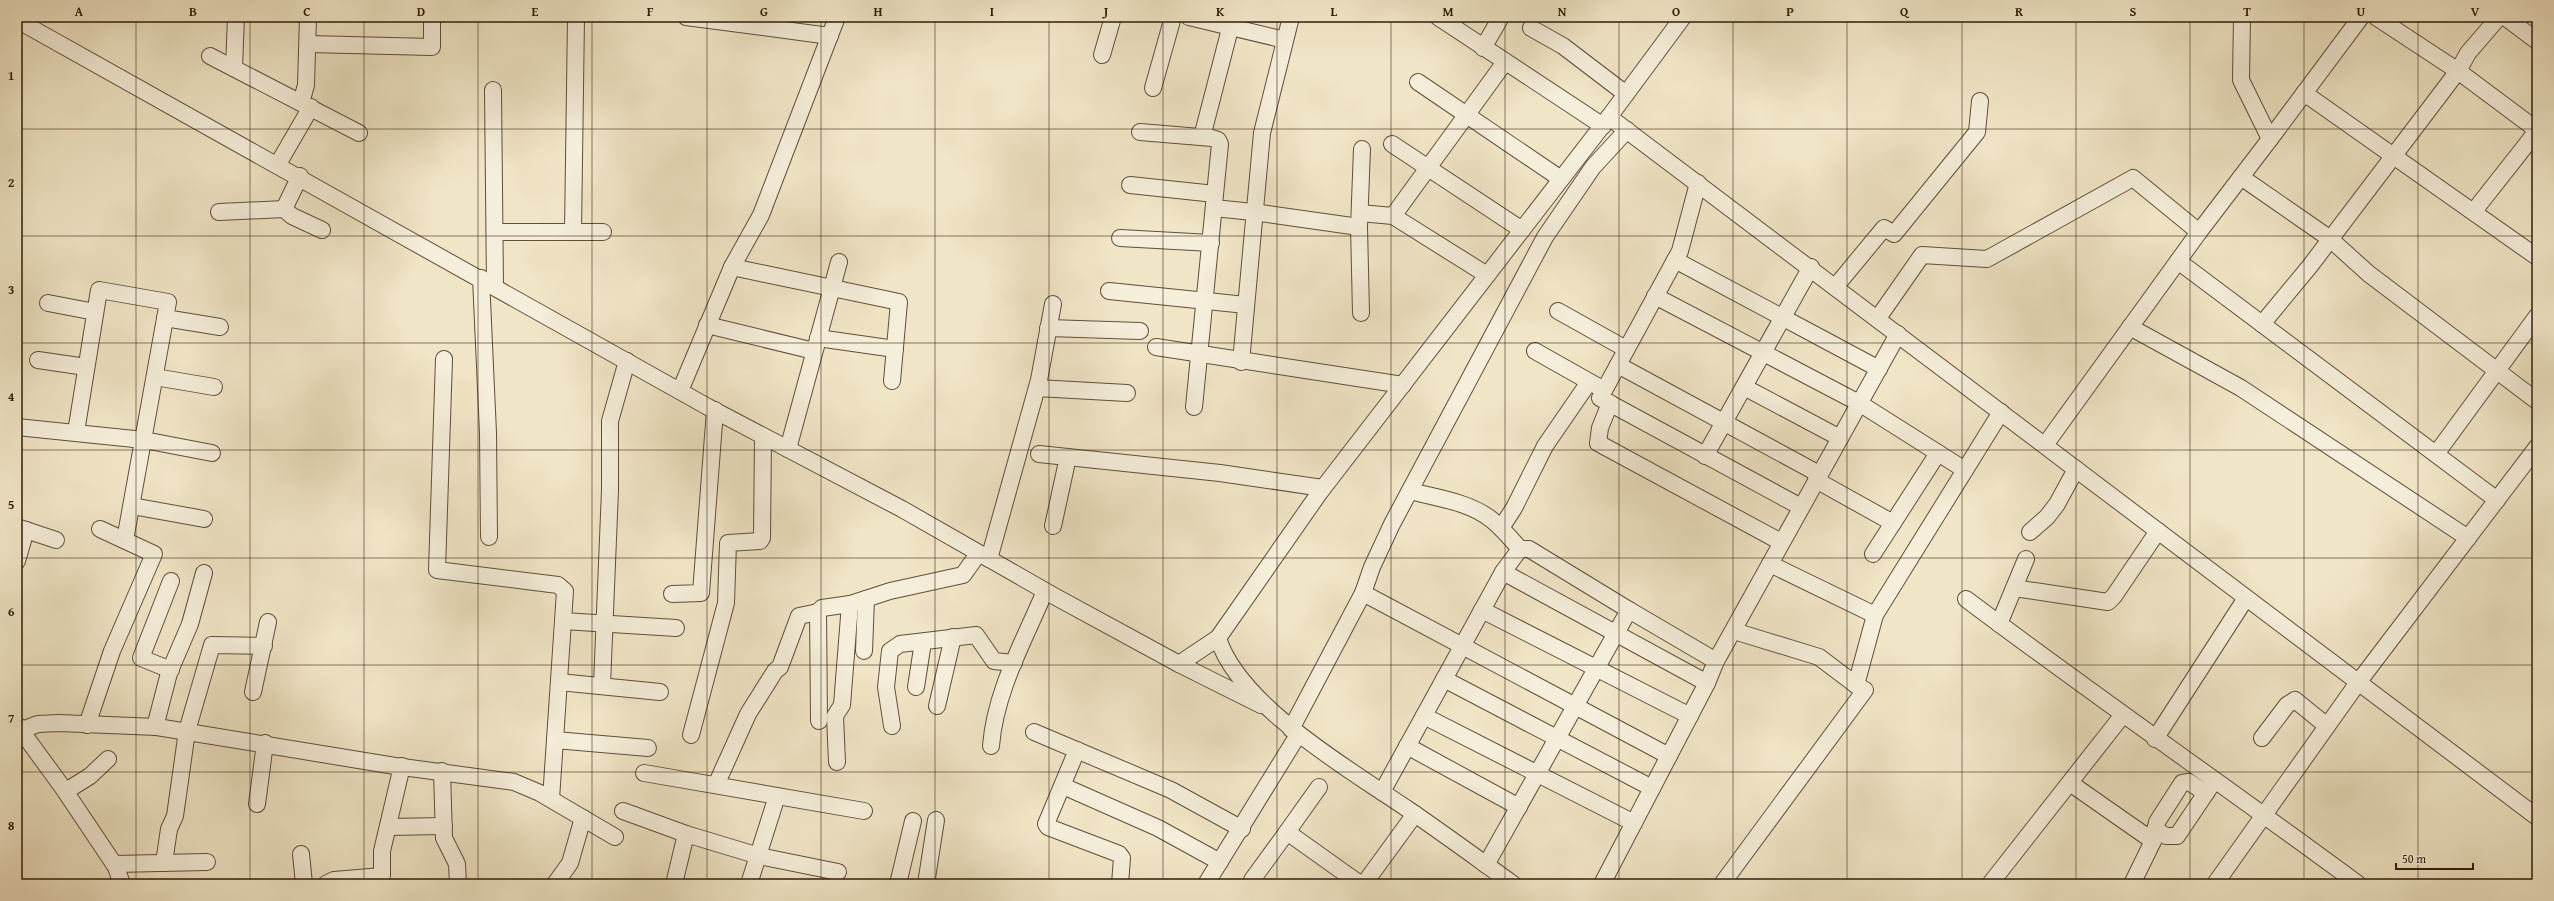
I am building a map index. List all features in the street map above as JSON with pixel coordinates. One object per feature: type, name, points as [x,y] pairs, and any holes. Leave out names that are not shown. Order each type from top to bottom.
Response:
[{"type":"street","points":[[234,68],[236,17]]},
{"type":"street","points":[[275,162],[305,105],[308,17]]},
{"type":"street","points":[[308,44],[432,47],[432,17]]},
{"type":"street","points":[[572,232],[576,17]]},
{"type":"street","points":[[686,17],[830,36]]},
{"type":"street","points":[[680,391],[732,267],[761,215],[837,17]]},
{"type":"street","points":[[1102,55],[1113,17]]},
{"type":"street","points":[[1153,88],[1173,17]]},
{"type":"street","points":[[1190,17],[1232,23],[1285,40]]},
{"type":"street","points":[[1241,362],[1253,212],[1262,133],[1291,17]]},
{"type":"street","points":[[1438,17],[1504,62],[1606,121],[1627,130],[1811,267],[2358,684],[2537,817]]},
{"type":"street","points":[[1483,48],[1501,17]]},
{"type":"street","points":[[1179,664],[1218,638],[1323,488],[1606,121],[1683,17]]},
{"type":"street","points":[[2242,17],[2242,80],[2270,139]]},
{"type":"street","points":[[2045,445],[2199,232],[2361,17]]},
{"type":"street","points":[[2376,17],[2458,71],[2537,130],[2474,211]]},
{"type":"street","points":[[2262,324],[2394,156],[2433,101],[2458,71],[2468,53],[2499,17]]},
{"type":"street","points":[[2505,17],[2537,41]]},
{"type":"street","points":[[17,20],[275,162],[680,391],[902,510],[1045,591],[1179,664],[1271,710]]},
{"type":"street","points":[[1202,137],[1232,23]]},
{"type":"street","points":[[1530,28],[1563,46],[1626,94]]},
{"type":"street","points":[[210,56],[359,133]]},
{"type":"street","points":[[1393,216],[1504,62]]},
{"type":"street","points":[[1418,82],[1561,179]]},
{"type":"street","points":[[493,90],[495,287]]},
{"type":"street","points":[[2304,93],[2474,211],[2537,257]]},
{"type":"street","points":[[1836,286],[1884,228],[1894,234],[1977,132],[1980,101]]},
{"type":"street","points":[[1206,884],[1242,829],[1295,732],[1364,593],[1378,554],[1545,237],[1593,168],[1627,130]]},
{"type":"street","points":[[1140,132],[1202,137],[1218,140],[1220,144],[1201,356],[1194,407]]},
{"type":"street","points":[[1392,144],[1522,230]]},
{"type":"street","points":[[1360,313],[1359,220],[1362,149]]},
{"type":"street","points":[[284,209],[300,176]]},
{"type":"street","points":[[2241,177],[2329,238],[2369,274],[2537,401]]},
{"type":"street","points":[[1878,318],[1922,255],[1987,259],[2133,178],[2199,232]]},
{"type":"street","points":[[1698,184],[1680,251],[1618,365],[1607,397],[1598,442],[1781,542]]},
{"type":"street","points":[[1130,186],[1215,201],[1253,212],[1359,220],[1393,216],[1487,275]]},
{"type":"street","points":[[219,212],[284,209],[292,216],[322,230]]},
{"type":"street","points":[[495,232],[603,232]]},
{"type":"street","points":[[1120,238],[1211,243]]},
{"type":"street","points":[[1675,260],[1783,316],[1878,369]]},
{"type":"street","points":[[2178,261],[2497,500]]},
{"type":"street","points":[[788,449],[839,262]]},
{"type":"street","points":[[732,267],[831,289],[899,302],[892,381]]},
{"type":"street","points":[[1705,456],[1811,267]]},
{"type":"street","points":[[481,278],[488,433],[489,537]]},
{"type":"street","points":[[76,432],[99,290],[168,302],[125,540]]},
{"type":"street","points":[[1109,291],[1246,305]]},
{"type":"street","points":[[1655,296],[1859,403],[1964,470]]},
{"type":"street","points":[[48,303],[95,312]]},
{"type":"street","points":[[716,786],[748,714],[775,671],[780,666],[799,616],[818,612],[822,608],[850,604],[890,591],[963,574],[984,557],[1037,388],[1053,304]]},
{"type":"street","points":[[1558,311],[1626,349]]},
{"type":"street","points":[[2436,454],[2537,316]]},
{"type":"street","points":[[165,318],[220,328]]},
{"type":"street","points":[[707,325],[816,344],[895,349]]},
{"type":"street","points":[[2130,327],[2241,388],[2468,538]]},
{"type":"street","points":[[1048,328],[1140,331]]},
{"type":"street","points":[[1602,884],[1707,683],[1716,661],[1898,334]]},
{"type":"street","points":[[1156,347],[1201,356],[1403,385]]},
{"type":"street","points":[[1536,351],[1590,382],[1607,397],[1705,456],[1801,507]]},
{"type":"street","points":[[444,359],[437,570],[558,585],[565,591],[551,799]]},
{"type":"street","points":[[38,360],[86,367]]},
{"type":"street","points":[[602,685],[606,623],[610,421],[627,361]]},
{"type":"street","points":[[1618,365],[1724,422],[1893,523]]},
{"type":"street","points":[[155,377],[214,387]]},
{"type":"street","points":[[1501,528],[1514,508],[1545,446],[1590,382]]},
{"type":"street","points":[[1744,387],[1840,438]]},
{"type":"street","points":[[1037,388],[1128,393]]},
{"type":"street","points":[[672,594],[701,593],[715,410]]},
{"type":"street","points":[[1856,685],[1875,615],[2001,412]]},
{"type":"street","points":[[17,427],[144,440],[212,452]]},
{"type":"street","points":[[691,735],[726,602],[728,543],[760,541],[762,538],[763,436]]},
{"type":"street","points":[[2215,884],[2265,816],[2327,726],[2537,447]]},
{"type":"street","points":[[1873,554],[1938,453]]},
{"type":"street","points":[[1039,454],[1220,473],[1323,488]]},
{"type":"street","points":[[1053,526],[1068,457]]},
{"type":"street","points":[[2030,532],[2047,517],[2057,504],[2076,469]]},
{"type":"street","points":[[1410,491],[1470,507],[1492,519],[1520,549],[1529,549],[1716,661]]},
{"type":"street","points":[[132,506],[204,519]]},
{"type":"street","points":[[17,561],[22,528],[56,540]]},
{"type":"street","points":[[87,724],[112,651],[154,554],[100,529]]},
{"type":"street","points":[[2014,588],[2108,602],[2114,596],[2158,531]]},
{"type":"street","points":[[1382,792],[1503,572],[1520,549]]},
{"type":"street","points":[[1999,624],[2026,559]]},
{"type":"street","points":[[1770,564],[1875,615]]},
{"type":"street","points":[[155,727],[171,670],[190,624],[204,572]]},
{"type":"street","points":[[1503,572],[1707,683]]},
{"type":"street","points":[[171,581],[141,658],[171,670]]},
{"type":"street","points":[[991,746],[999,704],[1014,663],[1045,591]]},
{"type":"street","points":[[1364,593],[1462,647],[1669,756]]},
{"type":"street","points":[[2155,739],[2246,598]]},
{"type":"street","points":[[864,651],[866,599]]},
{"type":"street","points":[[1966,599],[2155,739],[2210,786],[2265,816],[2358,884]]},
{"type":"street","points":[[837,762],[835,716],[842,705],[850,604]]},
{"type":"street","points":[[1482,610],[1690,716]]},
{"type":"street","points":[[1486,865],[1629,610]]},
{"type":"street","points":[[818,612],[819,721]]},
{"type":"street","points":[[563,621],[676,628]]},
{"type":"street","points":[[253,692],[268,622]]},
{"type":"street","points":[[1722,884],[1865,690],[1819,657],[1734,631]]},
{"type":"street","points":[[892,726],[886,687],[890,651],[900,644],[976,635],[994,661],[1014,663]]},
{"type":"street","points":[[937,706],[953,637]]},
{"type":"street","points":[[1218,638],[1221,649],[1243,680],[1271,710],[1295,732],[1415,814],[1513,884]]},
{"type":"street","points":[[916,687],[923,642]]},
{"type":"street","points":[[164,863],[169,829],[174,816],[187,731],[212,645],[264,646]]},
{"type":"street","points":[[1444,680],[1652,788]]},
{"type":"street","points":[[559,682],[602,685],[660,692]]},
{"type":"street","points":[[2262,738],[2287,705],[2295,700],[2327,726]]},
{"type":"street","points":[[1424,716],[1634,823]]},
{"type":"street","points":[[1990,884],[2122,716]]},
{"type":"street","points":[[122,884],[114,864],[66,791],[20,728],[38,724],[87,724],[155,727],[514,782],[551,799],[615,837]]},
{"type":"street","points":[[1034,732],[1171,790],[1242,829]]},
{"type":"street","points":[[555,740],[648,748]]},
{"type":"street","points":[[257,804],[265,744]]},
{"type":"street","points":[[1407,746],[1519,808]]},
{"type":"street","points":[[1077,750],[1047,821],[1048,827],[1119,854],[1122,858],[1120,884]]},
{"type":"street","points":[[66,791],[90,776],[108,759]]},
{"type":"street","points":[[326,884],[334,880],[382,876],[382,851],[402,766]]},
{"type":"street","points":[[442,771],[446,843],[457,864],[458,884]]},
{"type":"street","points":[[644,773],[864,811]]},
{"type":"street","points":[[2132,884],[2154,835],[2161,814],[2182,783],[2190,782],[2210,786]]},
{"type":"street","points":[[2070,783],[2154,835],[2166,836],[2178,836],[2210,786]]},
{"type":"street","points":[[1062,786],[1158,828],[1220,862]]},
{"type":"street","points":[[1257,884],[1252,880],[1320,787]]},
{"type":"street","points":[[749,884],[777,796]]},
{"type":"street","points":[[623,811],[686,834],[759,856],[838,872]]},
{"type":"street","points":[[1364,884],[1415,814]]},
{"type":"street","points":[[555,884],[570,863],[583,818]]},
{"type":"street","points":[[926,884],[936,820]]},
{"type":"street","points":[[898,884],[914,821]]},
{"type":"street","points":[[388,827],[444,826]]},
{"type":"street","points":[[1287,832],[1360,884]]},
{"type":"street","points":[[674,884],[686,834]]},
{"type":"street","points":[[301,854],[304,884]]},
{"type":"street","points":[[114,864],[207,862]]}]
